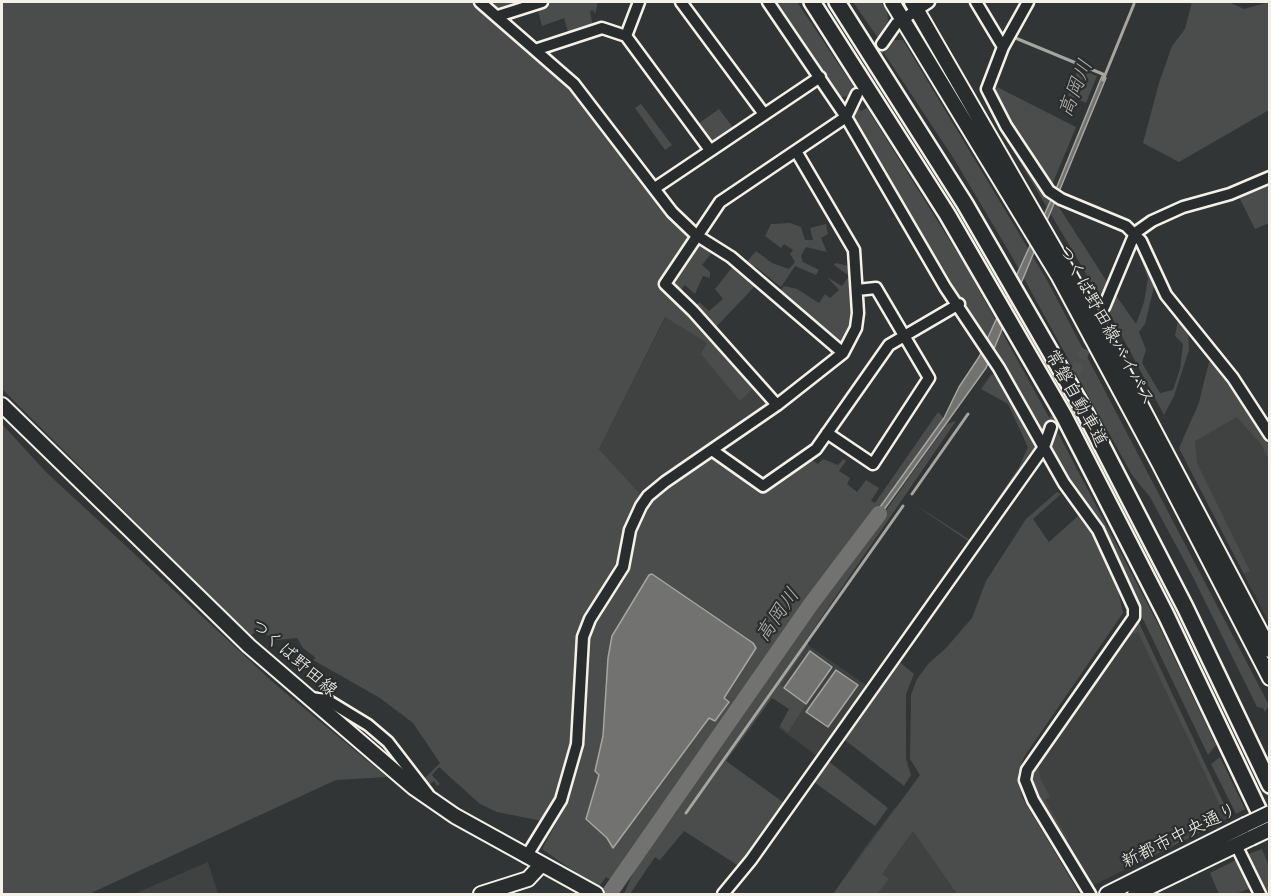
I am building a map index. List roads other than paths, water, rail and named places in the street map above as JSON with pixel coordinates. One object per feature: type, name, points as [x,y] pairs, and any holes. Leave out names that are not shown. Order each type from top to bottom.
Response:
[{"type":"highway","name":"常磐自動車道","points":[[812,2],[947,213],[1064,416],[1172,626],[1269,834]]},
{"type":"highway","name":"常磐自動車道","points":[[837,2],[965,204],[1081,405],[1190,617],[1269,785]]},
{"type":"main road","name":"つくば野田線バイパス","points":[[892,2],[1058,275],[1159,463],[1269,678]]},
{"type":"main road","name":"つくば野田線バイパス","points":[[915,5],[1122,368],[1269,650]]},
{"type":"main road","name":"つくば野田線","points":[[2,405],[249,646],[436,803],[526,857],[596,894]]},
{"type":"main road","name":"新都市中央通り","points":[[1135,894],[1236,845],[1269,813]]},
{"type":"main road","name":"新都市中央通り","points":[[1107,894],[1248,831],[1269,829]]},
{"type":"main road","points":[[481,894],[528,879],[541,865]]},
{"type":"street","points":[[480,2],[574,84],[672,212],[696,235],[730,257],[843,353]]},
{"type":"street","points":[[498,16],[542,2]]},
{"type":"street","points":[[626,36],[638,2]]},
{"type":"street","points":[[681,2],[764,114]]},
{"type":"street","points":[[768,2],[846,117],[945,287],[959,304],[1064,483],[1109,549],[1135,613],[1027,770],[1025,780],[1032,800],[1090,894]]},
{"type":"street","points":[[882,44],[896,24],[915,5],[929,2]]},
{"type":"street","points":[[976,2],[1003,47]]},
{"type":"street","points":[[1028,2],[1003,47],[987,89],[1006,126],[1049,191],[1061,199],[1126,226],[1142,241],[1166,294],[1227,370],[1269,435]]},
{"type":"street","points":[[536,50],[602,28],[626,36],[710,150]]},
{"type":"street","points":[[655,188],[820,77]]},
{"type":"street","points":[[777,405],[693,310],[665,284],[720,202],[846,117],[857,94]]},
{"type":"street","points":[[526,857],[561,800],[577,744],[583,637],[590,619],[623,567],[630,530],[641,506],[648,496],[665,482],[777,405],[843,353],[856,328],[857,290],[854,250],[796,151]]},
{"type":"street","points":[[1104,307],[1135,233],[1152,221],[1183,207],[1230,194],[1269,177]]},
{"type":"street","points":[[827,433],[873,464],[929,378],[876,288],[857,290]]},
{"type":"street","points":[[712,450],[763,486],[816,449],[889,345],[959,304]]},
{"type":"street","points":[[723,894],[751,860],[1044,447],[1051,427]]},
{"type":"street","points":[[1236,845],[1260,894]]},
{"type":"waterway","name":"高岡川","points":[[1103,80],[1134,4]]},
{"type":"waterway","points":[[1013,37],[1105,75]]},
{"type":"waterway","points":[[912,494],[968,414]]},
{"type":"waterway","points":[[686,813],[903,506]]},
{"type":"waterway","name":"高岡川","points":[[609,894],[811,604],[879,514]]},
{"type":"tunnel","points":[[861,86],[882,44]]},
{"type":"tunnel","points":[[1051,427],[1104,307]]}]
